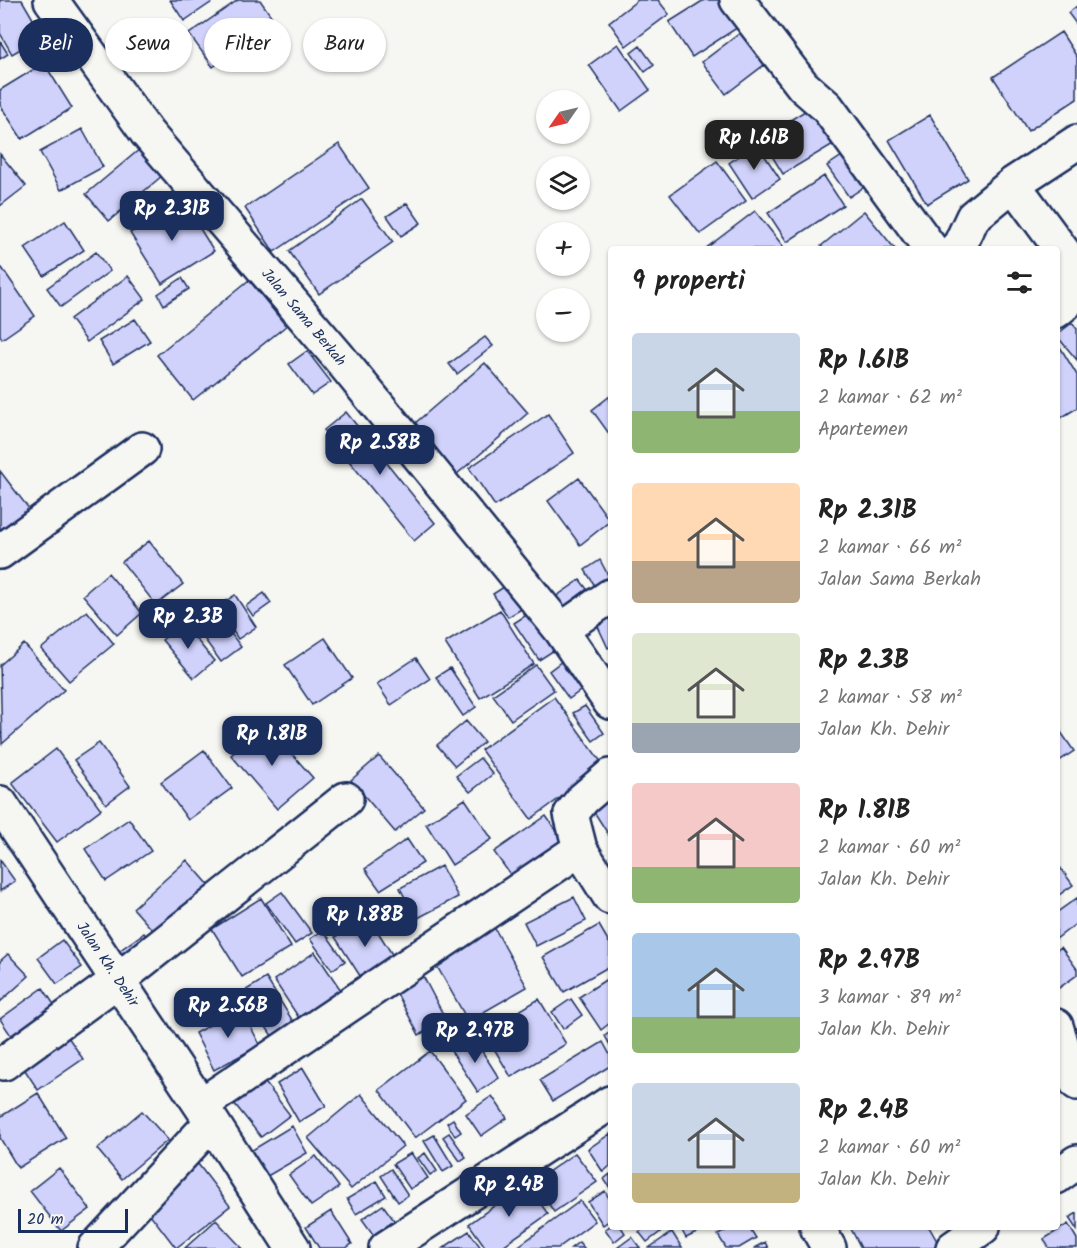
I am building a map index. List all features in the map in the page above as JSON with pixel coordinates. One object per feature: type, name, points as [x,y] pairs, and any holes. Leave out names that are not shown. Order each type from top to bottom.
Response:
[{"type":"street","name":"Jalan Sama Berkah","points":[[51,0],[147,133],[336,354],[561,630],[608,699]]},
{"type":"street","points":[[737,0],[803,86],[827,107],[930,246]]},
{"type":"street","points":[[959,246],[973,217],[1013,184],[1077,142]]},
{"type":"street","points":[[1013,184],[1059,246]]},
{"type":"street","points":[[1060,248],[1067,257],[1076,280],[1066,303],[1060,307]]},
{"type":"street","points":[[0,552],[142,449]]},
{"type":"street","points":[[561,630],[608,597]]},
{"type":"street","points":[[608,779],[583,799],[571,814],[580,849],[608,894]]},
{"type":"street","points":[[4,1063],[118,980],[346,799]]},
{"type":"street","name":"Jalan Kh. Dehir","points":[[0,803],[207,1113],[293,1248]]},
{"type":"street","points":[[95,1248],[207,1113],[580,849]]},
{"type":"street","points":[[1060,1039],[1068,1065],[1077,1083]]},
{"type":"street","points":[[386,1248],[608,1104]]},
{"type":"street","points":[[1060,1174],[1077,1162]]},
{"type":"street","points":[[819,1230],[829,1248]]},
{"type":"street","points":[[953,1248],[979,1230]]},
{"type":"building","points":[[0,0],[22,0],[32,18],[18,18],[18,51],[12,54],[0,33]]},
{"type":"building","points":[[170,0],[215,0],[188,18],[182,18]]},
{"type":"building","points":[[238,0],[260,0],[273,18],[212,18]]},
{"type":"building","points":[[638,0],[658,0],[669,14],[626,46],[609,22]]},
{"type":"building","points":[[704,0],[728,0],[743,24],[692,57],[669,22]]},
{"type":"building","points":[[1077,6],[1077,25],[1068,13]]},
{"type":"building","points":[[204,24],[204,55],[192,38],[192,32]]},
{"type":"building","points":[[748,27],[772,59],[726,94],[702,62]]},
{"type":"building","points":[[1061,32],[1077,57],[1077,99],[1028,131],[993,77]]},
{"type":"building","points":[[0,41],[8,54],[0,59]]},
{"type":"building","points":[[618,44],[650,90],[621,111],[589,65]]},
{"type":"building","points":[[640,46],[654,65],[645,72],[631,53]]},
{"type":"building","points":[[29,72],[50,72],[72,108],[22,139],[0,105],[0,90]]},
{"type":"building","points":[[813,106],[835,143],[783,174],[761,138]]},
{"type":"building","points":[[930,115],[968,179],[927,204],[889,140]]},
{"type":"building","points":[[82,129],[103,167],[61,190],[40,152]]},
{"type":"building","points":[[339,144],[369,188],[274,252],[245,208]]},
{"type":"building","points":[[757,144],[780,179],[752,198],[729,163]]},
{"type":"building","points":[[854,148],[876,179],[849,197],[827,166]]},
{"type":"building","points":[[140,149],[163,175],[109,221],[86,194]]},
{"type":"building","points":[[0,154],[26,186],[0,206]]},
{"type":"building","points":[[717,161],[746,201],[700,234],[670,195]]},
{"type":"building","points":[[824,176],[843,205],[787,242],[768,213]]},
{"type":"building","points":[[362,199],[393,242],[319,294],[289,251]]},
{"type":"building","points":[[182,200],[214,251],[162,284],[130,233]]},
{"type":"building","points":[[407,203],[421,223],[401,236],[387,216]]},
{"type":"building","points":[[755,211],[783,246],[709,246]]},
{"type":"building","points":[[864,211],[893,246],[821,246]]},
{"type":"building","points":[[65,221],[84,250],[44,276],[25,248]]},
{"type":"building","points":[[96,252],[110,271],[61,307],[47,288]]},
{"type":"building","points":[[2,268],[35,316],[2,339],[0,335],[0,269]]},
{"type":"building","points":[[128,276],[145,299],[87,342],[70,319]]},
{"type":"building","points":[[182,278],[189,289],[164,305],[158,294]]},
{"type":"building","points":[[249,280],[286,326],[193,400],[157,355]]},
{"type":"building","points":[[135,319],[150,341],[113,364],[99,341]]},
{"type":"building","points":[[1072,323],[1077,329],[1077,360],[1060,340],[1060,332]]},
{"type":"building","points":[[485,337],[493,346],[457,374],[449,364]]},
{"type":"building","points":[[1060,347],[1077,375],[1077,408],[1060,419]]},
{"type":"building","points":[[307,351],[331,382],[312,395],[289,364]]},
{"type":"building","points":[[485,363],[528,413],[457,474],[414,424]]},
{"type":"building","points":[[608,398],[608,432],[592,410]]},
{"type":"building","points":[[346,412],[435,523],[414,541],[324,430]]},
{"type":"building","points":[[548,414],[574,453],[495,506],[469,468]]},
{"type":"building","points":[[0,471],[30,510],[0,534]]},
{"type":"building","points":[[579,478],[608,518],[608,523],[580,545],[548,501]]},
{"type":"building","points":[[149,541],[183,584],[156,605],[122,562]]},
{"type":"building","points":[[600,560],[608,578],[595,586],[585,570]]},
{"type":"building","points":[[108,573],[142,613],[117,635],[83,595]]},
{"type":"building","points":[[580,580],[587,589],[559,610],[551,600]]},
{"type":"building","points":[[510,583],[525,607],[508,617],[493,594]]},
{"type":"building","points":[[264,593],[271,603],[253,616],[246,606]]},
{"type":"building","points":[[235,595],[256,627],[238,639],[217,607]]},
{"type":"building","points":[[212,608],[241,647],[221,662],[192,622]]},
{"type":"building","points":[[500,610],[534,664],[480,698],[445,643]]},
{"type":"building","points":[[534,610],[559,647],[539,660],[514,623]]},
{"type":"building","points":[[87,611],[114,644],[69,681],[41,649]]},
{"type":"building","points":[[608,611],[608,648],[594,618]]},
{"type":"building","points":[[183,623],[214,661],[194,678],[162,640]]},
{"type":"building","points":[[325,638],[352,678],[312,705],[285,665]]},
{"type":"building","points":[[24,644],[64,690],[2,744],[0,665]]},
{"type":"building","points":[[570,655],[591,683],[569,699],[549,671]]},
{"type":"building","points":[[416,658],[430,679],[391,705],[377,684]]},
{"type":"building","points":[[536,665],[554,690],[511,720],[493,695]]},
{"type":"building","points":[[450,668],[476,707],[463,716],[436,677]]},
{"type":"building","points":[[554,697],[604,766],[531,819],[481,750]]},
{"type":"building","points":[[585,706],[604,733],[593,741],[573,713]]},
{"type":"building","points":[[466,721],[484,742],[455,766],[437,745]]},
{"type":"building","points":[[267,725],[313,778],[277,809],[231,755]]},
{"type":"building","points":[[1060,731],[1074,751],[1060,760]]},
{"type":"building","points":[[99,743],[130,786],[106,804],[74,760]]},
{"type":"building","points":[[56,749],[101,809],[57,842],[12,783]]},
{"type":"building","points":[[204,750],[232,788],[188,820],[161,782]]},
{"type":"building","points":[[379,756],[424,808],[395,832],[351,780]]},
{"type":"building","points":[[480,758],[493,774],[470,792],[456,776]]},
{"type":"building","points":[[608,794],[608,834],[589,804]]},
{"type":"building","points":[[465,799],[492,839],[452,865],[426,824]]},
{"type":"building","points":[[546,816],[566,845],[515,881],[494,852]]},
{"type":"building","points":[[129,819],[151,851],[106,881],[85,849]]},
{"type":"building","points":[[407,839],[423,863],[380,890],[365,869]]},
{"type":"building","points":[[0,860],[15,881],[0,891]]},
{"type":"building","points":[[187,860],[217,894],[163,942],[133,908]]},
{"type":"building","points":[[441,866],[458,897],[416,919],[400,888]]},
{"type":"building","points":[[1060,867],[1073,885],[1060,894]]},
{"type":"building","points":[[282,892],[312,933],[295,944],[266,903]]},
{"type":"building","points":[[574,897],[586,921],[536,946],[524,922]]},
{"type":"building","points":[[261,898],[291,947],[242,977],[212,929]]},
{"type":"building","points":[[1077,898],[1077,923],[1060,936],[1060,910]]},
{"type":"building","points":[[368,916],[395,959],[362,979],[335,937]]},
{"type":"building","points":[[599,925],[608,941],[608,967],[564,992],[543,957]]},
{"type":"building","points":[[494,927],[527,987],[468,1021],[434,961]]},
{"type":"building","points":[[323,930],[345,961],[332,970],[310,939]]},
{"type":"building","points":[[144,933],[155,948],[129,966],[119,951]]},
{"type":"building","points":[[62,940],[82,967],[57,984],[38,958]]},
{"type":"building","points":[[1060,948],[1077,969],[1077,975],[1060,987]]},
{"type":"building","points":[[315,952],[347,999],[305,1027],[274,980]]},
{"type":"building","points":[[8,954],[29,976],[0,1002],[0,961]]},
{"type":"building","points":[[422,974],[446,1020],[419,1035],[394,988]]},
{"type":"building","points":[[266,978],[297,1028],[276,1042],[243,992]]},
{"type":"building","points":[[608,978],[608,1025],[601,1030],[579,997]]},
{"type":"building","points":[[43,988],[59,1012],[16,1043],[0,1019]]},
{"type":"building","points":[[539,999],[566,1044],[511,1077],[484,1032]]},
{"type":"building","points":[[571,999],[582,1015],[563,1029],[552,1012]]},
{"type":"building","points":[[241,1008],[260,1045],[214,1070],[195,1033]]},
{"type":"building","points":[[64,1031],[83,1059],[38,1090],[19,1061]]},
{"type":"building","points":[[473,1037],[499,1078],[478,1092],[451,1051]]},
{"type":"building","points":[[603,1042],[608,1051],[608,1067],[553,1101],[540,1080]]},
{"type":"building","points":[[430,1051],[466,1099],[415,1138],[379,1090]]},
{"type":"building","points":[[303,1068],[326,1106],[299,1122],[277,1084]]},
{"type":"building","points":[[263,1080],[290,1115],[261,1137],[234,1103]]},
{"type":"building","points":[[38,1093],[66,1138],[18,1168],[0,1138],[0,1117]]},
{"type":"building","points":[[361,1094],[403,1146],[351,1189],[308,1138]]},
{"type":"building","points":[[492,1096],[507,1118],[481,1136],[466,1114]]},
{"type":"building","points":[[142,1111],[168,1140],[122,1179],[97,1149]]},
{"type":"building","points":[[453,1119],[461,1132],[455,1136],[447,1123]]},
{"type":"building","points":[[292,1126],[307,1153],[264,1178],[249,1152]]},
{"type":"building","points":[[449,1133],[466,1157],[460,1161],[443,1137]]},
{"type":"building","points":[[434,1135],[453,1166],[443,1172],[424,1141]]},
{"type":"building","points":[[608,1135],[608,1168],[603,1172],[588,1149]]},
{"type":"building","points":[[411,1153],[428,1178],[410,1189],[393,1164]]},
{"type":"building","points":[[425,1153],[437,1171],[430,1175],[418,1158]]},
{"type":"building","points":[[575,1153],[597,1182],[554,1212],[534,1182]]},
{"type":"building","points":[[316,1156],[339,1187],[311,1206],[289,1175]]},
{"type":"building","points":[[198,1164],[230,1206],[176,1248],[143,1205]]},
{"type":"building","points":[[59,1168],[90,1209],[61,1231],[30,1191]]},
{"type":"building","points":[[391,1169],[408,1195],[398,1202],[381,1176]]},
{"type":"building","points":[[377,1181],[386,1196],[356,1214],[347,1199]]},
{"type":"building","points":[[526,1183],[548,1214],[500,1248],[486,1248],[469,1224]]},
{"type":"building","points":[[605,1191],[608,1196],[608,1221],[603,1225],[588,1202]]},
{"type":"building","points":[[580,1201],[595,1221],[558,1248],[516,1248]]},
{"type":"building","points":[[383,1205],[396,1223],[375,1237],[362,1219]]},
{"type":"building","points":[[331,1211],[352,1244],[346,1248],[319,1248],[306,1227]]},
{"type":"building","points":[[1077,1213],[1077,1230],[1069,1218]]},
{"type":"building","points":[[216,1220],[242,1248],[185,1248]]},
{"type":"building","points":[[1068,1224],[1077,1239],[1077,1248],[1049,1248],[1044,1239]]},
{"type":"building","points":[[608,1227],[608,1230],[623,1230],[625,1233],[614,1242],[605,1229]]},
{"type":"building","points":[[642,1230],[663,1230],[647,1242],[639,1232]]},
{"type":"building","points":[[682,1230],[703,1230],[686,1238]]},
{"type":"building","points":[[727,1230],[751,1230],[756,1238],[739,1248],[726,1248],[718,1235]]},
{"type":"building","points":[[852,1230],[931,1230],[941,1248],[861,1248]]},
{"type":"building","points":[[469,1231],[481,1248],[443,1248]]},
{"type":"building","points":[[672,1232],[682,1248],[649,1248]]},
{"type":"building","points":[[632,1237],[640,1248],[617,1248]]},
{"type":"building","points":[[579,1242],[584,1248],[571,1248]]},
{"type":"building","points":[[765,1242],[768,1248],[754,1248]]}]
